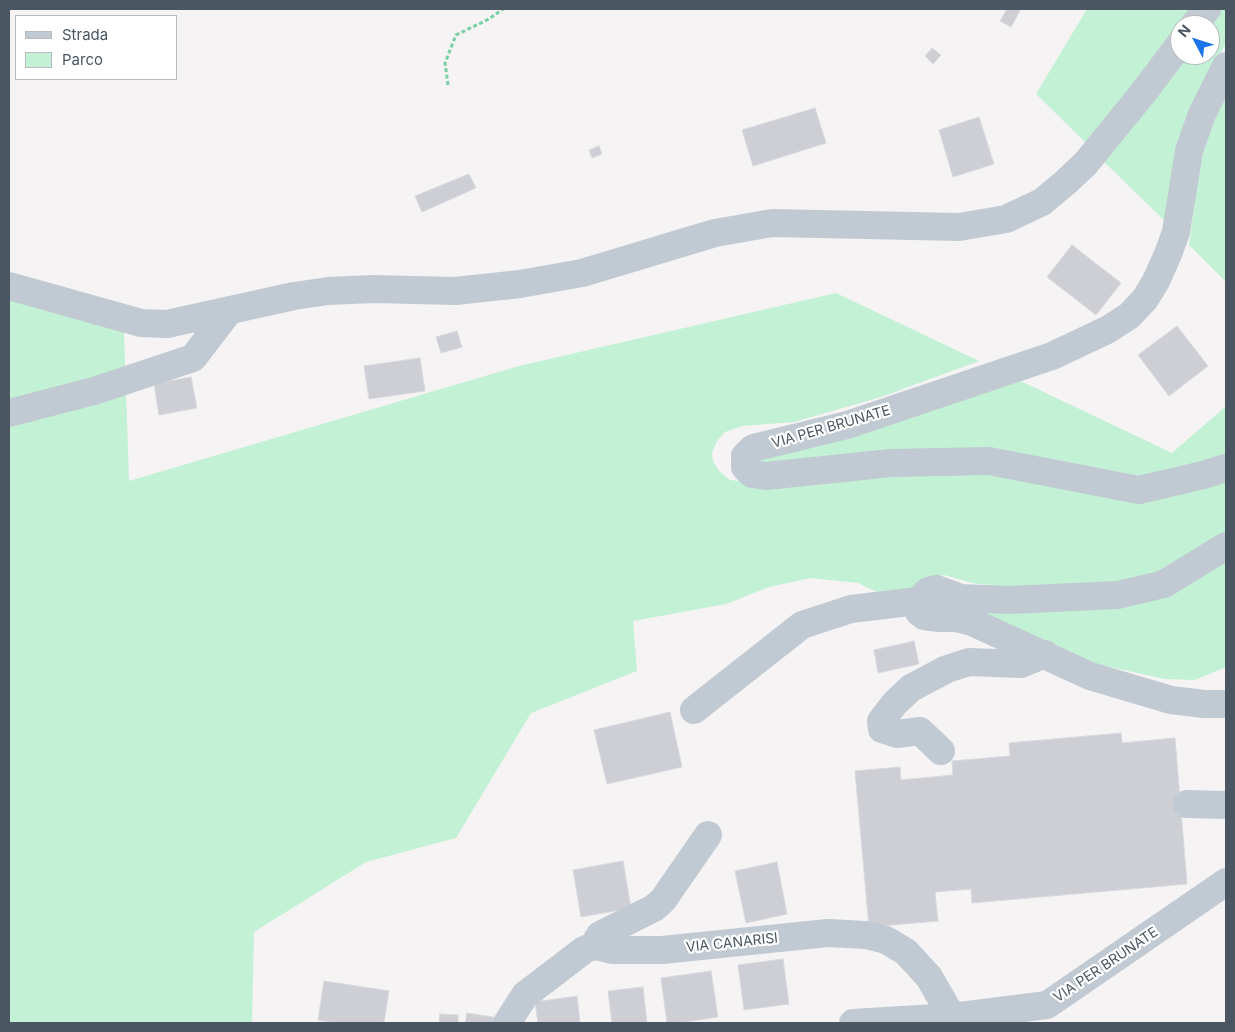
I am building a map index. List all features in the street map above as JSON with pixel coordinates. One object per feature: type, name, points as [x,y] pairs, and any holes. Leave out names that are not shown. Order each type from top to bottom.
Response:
[{"type":"street","points":[[9,286],[141,323],[167,324],[294,296],[328,291],[374,289],[455,291],[520,284],[582,273],[716,234],[772,223],[960,227],[1006,219],[1042,202],[1086,163],[1170,57]]},
{"type":"street","name":"VIA PER BRUNATE","points":[[1226,66],[1202,114],[1189,151],[1176,232],[1168,254],[1149,293],[1129,316],[1107,330],[1052,356],[847,425],[753,448],[745,456],[745,466],[752,474],[766,476],[890,463],[989,461],[1138,490],[1226,468]]},
{"type":"street","points":[[9,412],[94,391],[193,358],[229,311]]},
{"type":"street","points":[[694,710],[802,626],[851,609],[918,601],[928,591],[937,589],[961,598],[1010,600],[1118,594],[1164,584],[1226,546]]},
{"type":"street","points":[[918,601],[919,612],[924,616],[956,618],[972,622],[1090,676],[1171,700],[1204,704],[1226,704]]},
{"type":"street","points":[[941,751],[920,731],[897,734],[882,729],[881,721],[895,703],[911,688],[947,669],[969,662],[1021,664],[1045,654]]},
{"type":"street","points":[[1187,804],[1226,805]]},
{"type":"street","points":[[507,1023],[525,996],[584,950],[593,946],[600,935],[654,908],[664,900],[708,835]]},
{"type":"street","name":"VIA PER BRUNATE","points":[[853,1023],[952,1016],[1047,1005],[1226,882]]},
{"type":"street","name":"VIA CANARISI","points":[[593,946],[601,946],[612,950],[662,950],[828,933],[866,935],[886,940],[906,952],[929,977],[952,1016]]},
{"type":"path","points":[[448,85],[445,63],[456,35],[489,20],[503,9]]},
{"type":"green space","points":[[1087,9],[1190,9],[1186,15],[1170,15],[1170,37],[1093,150],[1036,94]]},
{"type":"green space","points":[[1220,9],[1226,9],[1226,44],[1220,54],[1220,15],[1216,15]]},
{"type":"green space","points":[[1176,65],[1213,65],[1203,81],[1183,128],[1166,222],[1103,161]]},
{"type":"green space","points":[[1226,82],[1226,282],[1189,245],[1195,202],[1196,173]]},
{"type":"green space","points":[[836,293],[979,361],[881,397],[794,422],[742,426],[725,432],[717,441],[712,452],[713,461],[719,471],[730,480],[748,482],[987,467],[1133,495],[1226,478],[1226,536],[1159,576],[1117,585],[1008,587],[972,583],[944,575],[928,578],[910,588],[877,592],[858,583],[811,578],[769,587],[726,604],[633,621],[637,671],[531,713],[456,838],[366,862],[254,932],[252,1023],[9,1023],[9,298],[124,332],[129,481],[519,366]]},
{"type":"green space","points":[[1010,376],[1172,453],[1226,406],[1226,455],[1140,476],[1004,450],[984,448],[760,463],[759,454]]},
{"type":"green space","points":[[1226,553],[1226,667],[1195,680],[1164,679],[1097,664],[960,609],[1117,602]]},
{"type":"building","points":[[1007,9],[1021,9],[1011,27],[1000,21]]},
{"type":"building","points":[[932,48],[941,55],[933,64],[925,56]]},
{"type":"building","points":[[815,108],[826,143],[753,166],[742,130]]},
{"type":"building","points":[[979,117],[994,164],[953,177],[939,130]]},
{"type":"building","points":[[599,146],[602,154],[592,158],[589,150]]},
{"type":"building","points":[[469,174],[476,188],[422,212],[415,196]]},
{"type":"building","points":[[1072,245],[1121,283],[1096,315],[1047,277]]},
{"type":"building","points":[[1177,326],[1208,366],[1169,396],[1138,355]]},
{"type":"building","points":[[457,331],[462,347],[441,353],[436,337]]},
{"type":"building","points":[[420,358],[425,391],[369,399],[364,366]]},
{"type":"building","points":[[191,377],[197,408],[159,415],[154,384]]},
{"type":"building","points":[[914,641],[919,664],[878,673],[874,650]]},
{"type":"building","points":[[670,712],[682,767],[607,784],[594,730]]},
{"type":"building","points":[[1121,733],[1122,743],[1175,738],[1187,884],[972,903],[971,889],[935,892],[938,921],[869,927],[855,771],[900,767],[901,780],[953,775],[952,761],[1010,756],[1009,743]]},
{"type":"building","points":[[623,861],[631,908],[581,917],[573,870]]},
{"type":"building","points":[[777,862],[787,914],[746,923],[735,871]]},
{"type":"building","points":[[783,959],[789,1004],[744,1010],[738,965]]},
{"type":"building","points":[[711,971],[718,1017],[667,1023],[661,978]]},
{"type":"building","points":[[324,981],[389,991],[384,1023],[335,1023],[318,1020]]},
{"type":"building","points":[[643,987],[647,1023],[612,1023],[608,991]]},
{"type":"building","points":[[577,996],[580,1023],[538,1023],[535,1002]]},
{"type":"building","points":[[467,1013],[505,1019],[504,1023],[465,1023]]},
{"type":"building","points":[[440,1014],[458,1015],[458,1023],[439,1023]]}]
